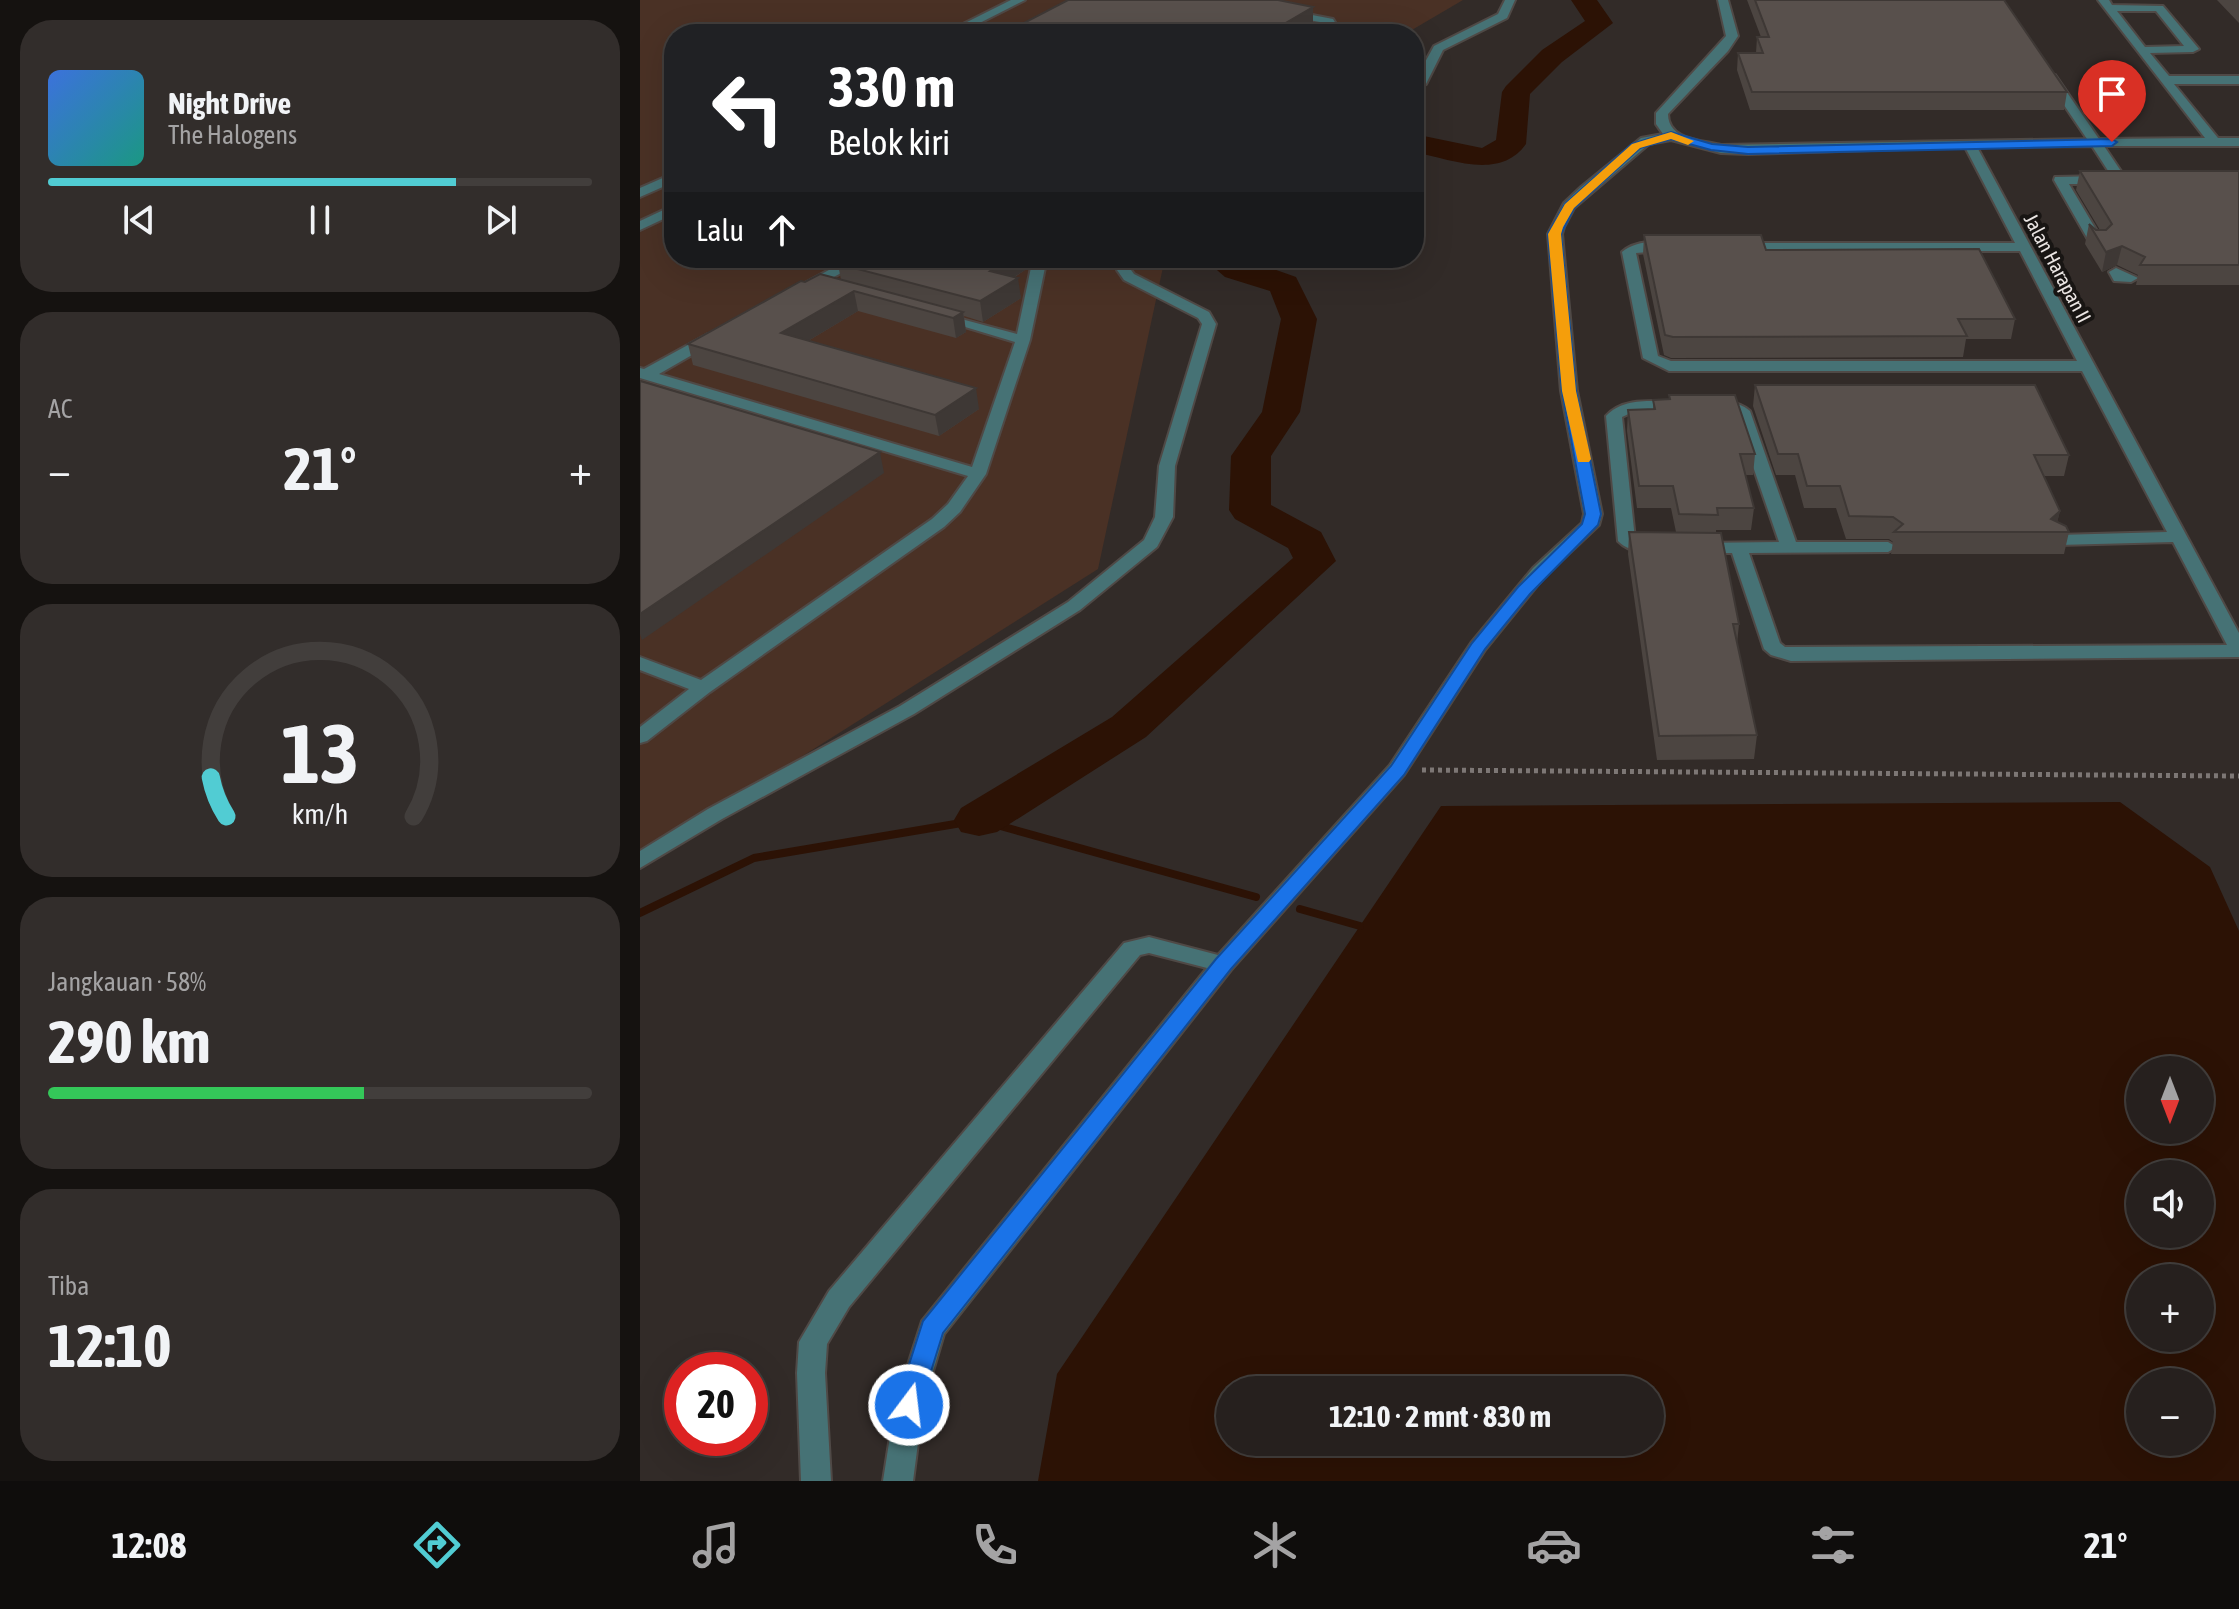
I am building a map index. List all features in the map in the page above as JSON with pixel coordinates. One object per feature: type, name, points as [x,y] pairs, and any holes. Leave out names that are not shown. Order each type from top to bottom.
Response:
[{"type":"street","points":[[1424,78],[1438,48],[1503,16],[1510,0]]},
{"type":"street","points":[[1671,136],[1662,124],[1662,113],[1724,49],[1732,36],[1723,0]]},
{"type":"street","points":[[973,24],[1023,3]]},
{"type":"street","points":[[986,24],[1023,3]]},
{"type":"street","points":[[2106,4],[2159,8],[2193,49],[2140,50]]},
{"type":"street","points":[[2106,4],[2214,142]]},
{"type":"street","points":[[1266,9],[1329,21],[1330,24]]},
{"type":"street","points":[[2043,65],[2121,180]]},
{"type":"street","points":[[2164,80],[2239,80]]},
{"type":"street","points":[[898,1481],[909,1405],[932,1329],[1223,964],[1397,770],[1478,647],[1539,572],[1590,525],[1593,514],[1569,391],[1555,234],[1569,206],[1610,167],[1645,141],[1671,136],[1732,150],[1969,143],[2239,142]]},
{"type":"street","name":"Jalan Harapan II","points":[[1969,143],[2239,651]]},
{"type":"street","points":[[640,182],[664,171]]},
{"type":"street","points":[[2097,243],[2060,180],[2135,180]]},
{"type":"street","points":[[640,193],[664,182]]},
{"type":"street","points":[[640,226],[664,214]]},
{"type":"street","points":[[1683,247],[1637,247],[1629,252],[1651,358],[1658,364],[2088,366]]},
{"type":"street","points":[[1730,247],[2024,247]]},
{"type":"street","points":[[842,268],[805,286],[842,291]]},
{"type":"street","points":[[642,734],[938,523],[954,508],[978,474],[1023,340],[1038,268]]},
{"type":"street","points":[[640,861],[715,814],[907,710],[1074,606],[1151,543],[1164,517],[1167,466],[1209,324],[1204,315],[1129,277],[1124,268]]},
{"type":"street","points":[[2116,272],[2119,278],[2131,278]]},
{"type":"street","points":[[918,311],[1023,340]]},
{"type":"street","points":[[642,374],[729,329]]},
{"type":"street","points":[[642,374],[978,474]]},
{"type":"street","points":[[1789,547],[1742,411],[1719,406],[1618,411],[1614,416],[1627,541],[1647,547],[1743,548],[1888,547]]},
{"type":"street","points":[[2058,540],[2178,537]]},
{"type":"street","points":[[1743,548],[1740,552],[1771,645],[1791,655],[2239,651]]},
{"type":"street","points":[[640,663],[703,688]]},
{"type":"street","points":[[816,1481],[811,1373],[813,1342],[839,1299],[1132,949],[1149,945],[1223,964]]},
{"type":"path","points":[[1397,770],[2239,776]]},
{"type":"shaded area","points":[[640,0],[1463,0],[1422,24],[664,24],[664,268],[1163,268],[1098,569],[640,859]]},
{"type":"shaded area","points":[[2120,802],[2210,867],[2239,931],[2239,1481],[1038,1481],[1057,1374],[1441,806]]},
{"type":"building","points":[[1068,0],[1278,0],[1313,7],[1284,24],[1022,24]]},
{"type":"building","points":[[1755,0],[2004,0],[2067,92],[1752,92],[1738,53],[1763,53],[1757,37],[1769,37]]},
{"type":"building","points":[[2080,171],[2239,171],[2239,265],[2140,265],[2145,257],[2122,246],[2106,252],[2089,224],[2096,230],[2106,230],[2112,224]]},
{"type":"building","points":[[1644,235],[1761,235],[1766,250],[1979,249],[2015,319],[1958,319],[1967,336],[1673,337],[1665,335]]},
{"type":"building","points":[[853,268],[995,268],[990,271],[1018,278],[980,301]]},
{"type":"building","points":[[820,274],[963,312],[953,318],[854,291],[781,333],[976,388],[935,415],[688,344],[801,281]]},
{"type":"building","points":[[640,381],[880,452],[640,614]]},
{"type":"building","points":[[1755,385],[2035,385],[2069,455],[2034,455],[2060,511],[2051,519],[2066,526],[2069,532],[1894,532],[1903,524],[1893,517],[1849,516],[1840,486],[1807,486],[1798,454],[1778,454]]},
{"type":"building","points":[[1669,395],[1735,395],[1755,454],[1740,454],[1754,508],[1717,508],[1718,515],[1679,514],[1673,486],[1639,486],[1628,410],[1655,409],[1653,400],[1670,399]]},
{"type":"building","points":[[1629,532],[1721,533],[1739,624],[1733,624],[1757,735],[1659,736]]},
{"type":"waterway","points":[[1424,145],[1487,158],[1511,144],[1516,92],[1552,56],[1600,23],[1584,0]]},
{"type":"waterway","points":[[979,820],[1129,727],[1315,561],[1306,541],[1250,510],[1251,456],[1281,412],[1299,319],[1284,284],[1234,268]]},
{"type":"waterway","points":[[640,913],[754,858],[979,820],[1256,897]]},
{"type":"waterway","points":[[1300,909],[1360,926]]},
{"type":"slow traffic","points":[[1583,459],[1569,391],[1555,234],[1557,227],[1569,206],[1636,146],[1658,137],[1671,136],[1688,141]]},
{"type":"route","points":[[909,1405],[932,1329],[989,1255],[1223,964],[1397,770],[1478,647],[1524,590],[1590,525],[1593,514],[1569,391],[1555,234],[1569,206],[1636,146],[1658,137],[1671,136],[1732,150],[2112,142]]}]
